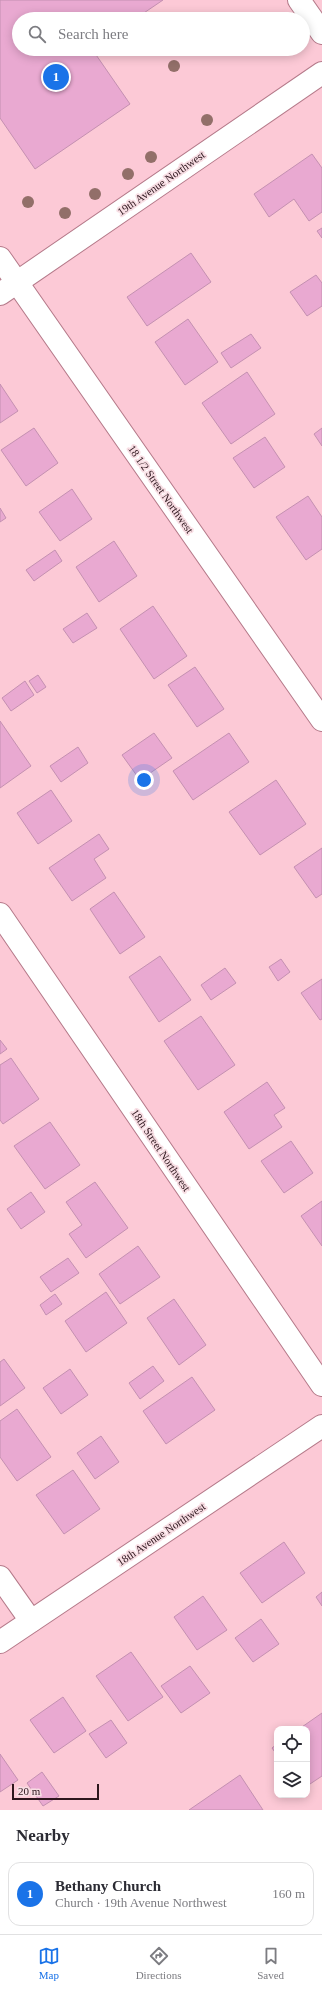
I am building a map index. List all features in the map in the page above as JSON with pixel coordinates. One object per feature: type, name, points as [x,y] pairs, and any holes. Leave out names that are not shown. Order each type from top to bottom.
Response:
[{"type":"street","points":[[299,0],[307,12]]},
{"type":"street","points":[[310,16],[322,33]]},
{"type":"street","name":"19th Avenue Northwest","points":[[8,288],[322,73]]},
{"type":"street","name":"18 1/2 Street Northwest","points":[[0,258],[8,288],[322,720]]},
{"type":"street","name":"18th Street Northwest","points":[[0,914],[322,1385]]},
{"type":"street","name":"18th Avenue Northwest","points":[[0,1642],[322,1426]]},
{"type":"street","points":[[0,1577],[31,1621]]},
{"type":"building","points":[[0,0],[163,0],[145,12],[12,12],[12,56],[97,56],[130,104],[35,169],[0,118]]},
{"type":"building","points":[[312,154],[322,168],[322,212],[309,221],[294,199],[269,217],[254,194]]},
{"type":"building","points":[[322,228],[322,238],[317,231]]},
{"type":"building","points":[[191,253],[211,282],[147,326],[127,297]]},
{"type":"building","points":[[316,275],[322,283],[322,306],[307,316],[290,292]]},
{"type":"building","points":[[188,319],[218,362],[185,385],[155,342]]},
{"type":"building","points":[[251,334],[261,348],[231,368],[221,353]]},
{"type":"building","points":[[247,372],[275,414],[231,444],[202,403]]},
{"type":"building","points":[[0,384],[18,411],[0,423]]},
{"type":"building","points":[[34,428],[58,463],[26,486],[1,450]]},
{"type":"building","points":[[322,428],[322,446],[314,434]]},
{"type":"building","points":[[265,437],[285,467],[254,488],[233,458]]},
{"type":"building","points":[[72,489],[92,519],[60,541],[39,512]]},
{"type":"building","points":[[308,496],[322,517],[322,549],[306,560],[276,517]]},
{"type":"building","points":[[0,508],[6,518],[0,522]]},
{"type":"building","points":[[114,541],[137,576],[99,602],[76,567]]},
{"type":"building","points":[[55,550],[62,561],[34,581],[26,570]]},
{"type":"building","points":[[153,606],[187,656],[154,679],[120,629]]},
{"type":"building","points":[[87,613],[97,628],[73,643],[63,629]]},
{"type":"building","points":[[195,667],[224,709],[197,727],[168,685]]},
{"type":"building","points":[[38,675],[46,687],[37,693],[29,681]]},
{"type":"building","points":[[25,681],[34,695],[11,711],[2,698]]},
{"type":"building","points":[[0,721],[31,766],[0,788]]},
{"type":"building","points":[[154,733],[172,758],[140,780],[122,755]]},
{"type":"building","points":[[229,733],[249,762],[193,800],[173,771]]},
{"type":"building","points":[[78,747],[88,763],[61,782],[50,766]]},
{"type":"building","points":[[276,780],[306,824],[260,855],[229,812]]},
{"type":"building","points":[[51,790],[72,821],[38,844],[17,813]]},
{"type":"building","points":[[99,834],[109,849],[94,859],[106,878],[72,901],[49,868]]},
{"type":"building","points":[[322,848],[322,894],[316,898],[294,867]]},
{"type":"building","points":[[114,892],[145,937],[120,954],[90,909]]},
{"type":"building","points":[[160,956],[191,1000],[159,1022],[129,977]]},
{"type":"building","points":[[281,959],[290,972],[278,981],[269,967]]},
{"type":"building","points":[[225,968],[236,983],[211,1000],[201,985]]},
{"type":"building","points":[[322,979],[322,1019],[320,1020],[301,993]]},
{"type":"building","points":[[201,1016],[235,1065],[198,1090],[164,1041]]},
{"type":"building","points":[[0,1040],[7,1049],[0,1054]]},
{"type":"building","points":[[11,1058],[39,1099],[3,1124],[0,1120],[0,1065]]},
{"type":"building","points":[[267,1082],[285,1108],[274,1115],[282,1127],[249,1149],[224,1112]]},
{"type":"building","points":[[50,1122],[80,1165],[45,1189],[14,1146]]},
{"type":"building","points":[[291,1141],[313,1173],[284,1193],[261,1161]]},
{"type":"building","points":[[95,1182],[128,1228],[86,1258],[69,1234],[82,1225],[66,1202]]},
{"type":"building","points":[[31,1192],[45,1212],[21,1229],[7,1209]]},
{"type":"building","points":[[322,1201],[322,1246],[301,1216]]},
{"type":"building","points":[[138,1246],[160,1277],[120,1304],[99,1274]]},
{"type":"building","points":[[68,1258],[79,1273],[51,1292],[40,1277]]},
{"type":"building","points":[[106,1292],[127,1323],[86,1352],[65,1321]]},
{"type":"building","points":[[55,1294],[62,1304],[46,1315],[40,1305]]},
{"type":"building","points":[[174,1299],[206,1345],[179,1365],[147,1318]]},
{"type":"building","points":[[4,1359],[25,1388],[0,1406],[0,1362]]},
{"type":"building","points":[[153,1366],[164,1381],[140,1399],[129,1383]]},
{"type":"building","points":[[70,1369],[88,1395],[61,1414],[43,1388]]},
{"type":"building","points":[[192,1377],[215,1410],[166,1444],[143,1411]]},
{"type":"building","points":[[17,1409],[51,1457],[17,1481],[0,1457],[0,1421]]},
{"type":"building","points":[[101,1436],[119,1462],[95,1479],[77,1453]]},
{"type":"building","points":[[73,1470],[100,1509],[64,1534],[36,1495]]},
{"type":"building","points":[[284,1542],[305,1573],[262,1603],[240,1573]]},
{"type":"building","points":[[322,1592],[322,1606],[316,1597]]},
{"type":"building","points":[[203,1596],[227,1630],[197,1650],[174,1617]]},
{"type":"building","points":[[261,1619],[279,1644],[253,1662],[235,1638]]},
{"type":"building","points":[[131,1652],[163,1697],[128,1721],[96,1676]]},
{"type":"building","points":[[190,1666],[210,1693],[181,1713],[161,1686]]},
{"type":"building","points":[[63,1697],[86,1731],[54,1753],[30,1720]]},
{"type":"building","points":[[322,1713],[322,1776],[310,1784],[310,1726],[303,1726]]},
{"type":"building","points":[[111,1720],[127,1743],[106,1758],[89,1734]]},
{"type":"building","points":[[0,1754],[18,1780],[0,1792]]},
{"type":"building","points":[[42,1772],[59,1796],[43,1806],[27,1783]]},
{"type":"building","points":[[240,1775],[263,1810],[189,1810]]},
{"type":"place","name":"Bethany Church","points":[[56,77]]}]
